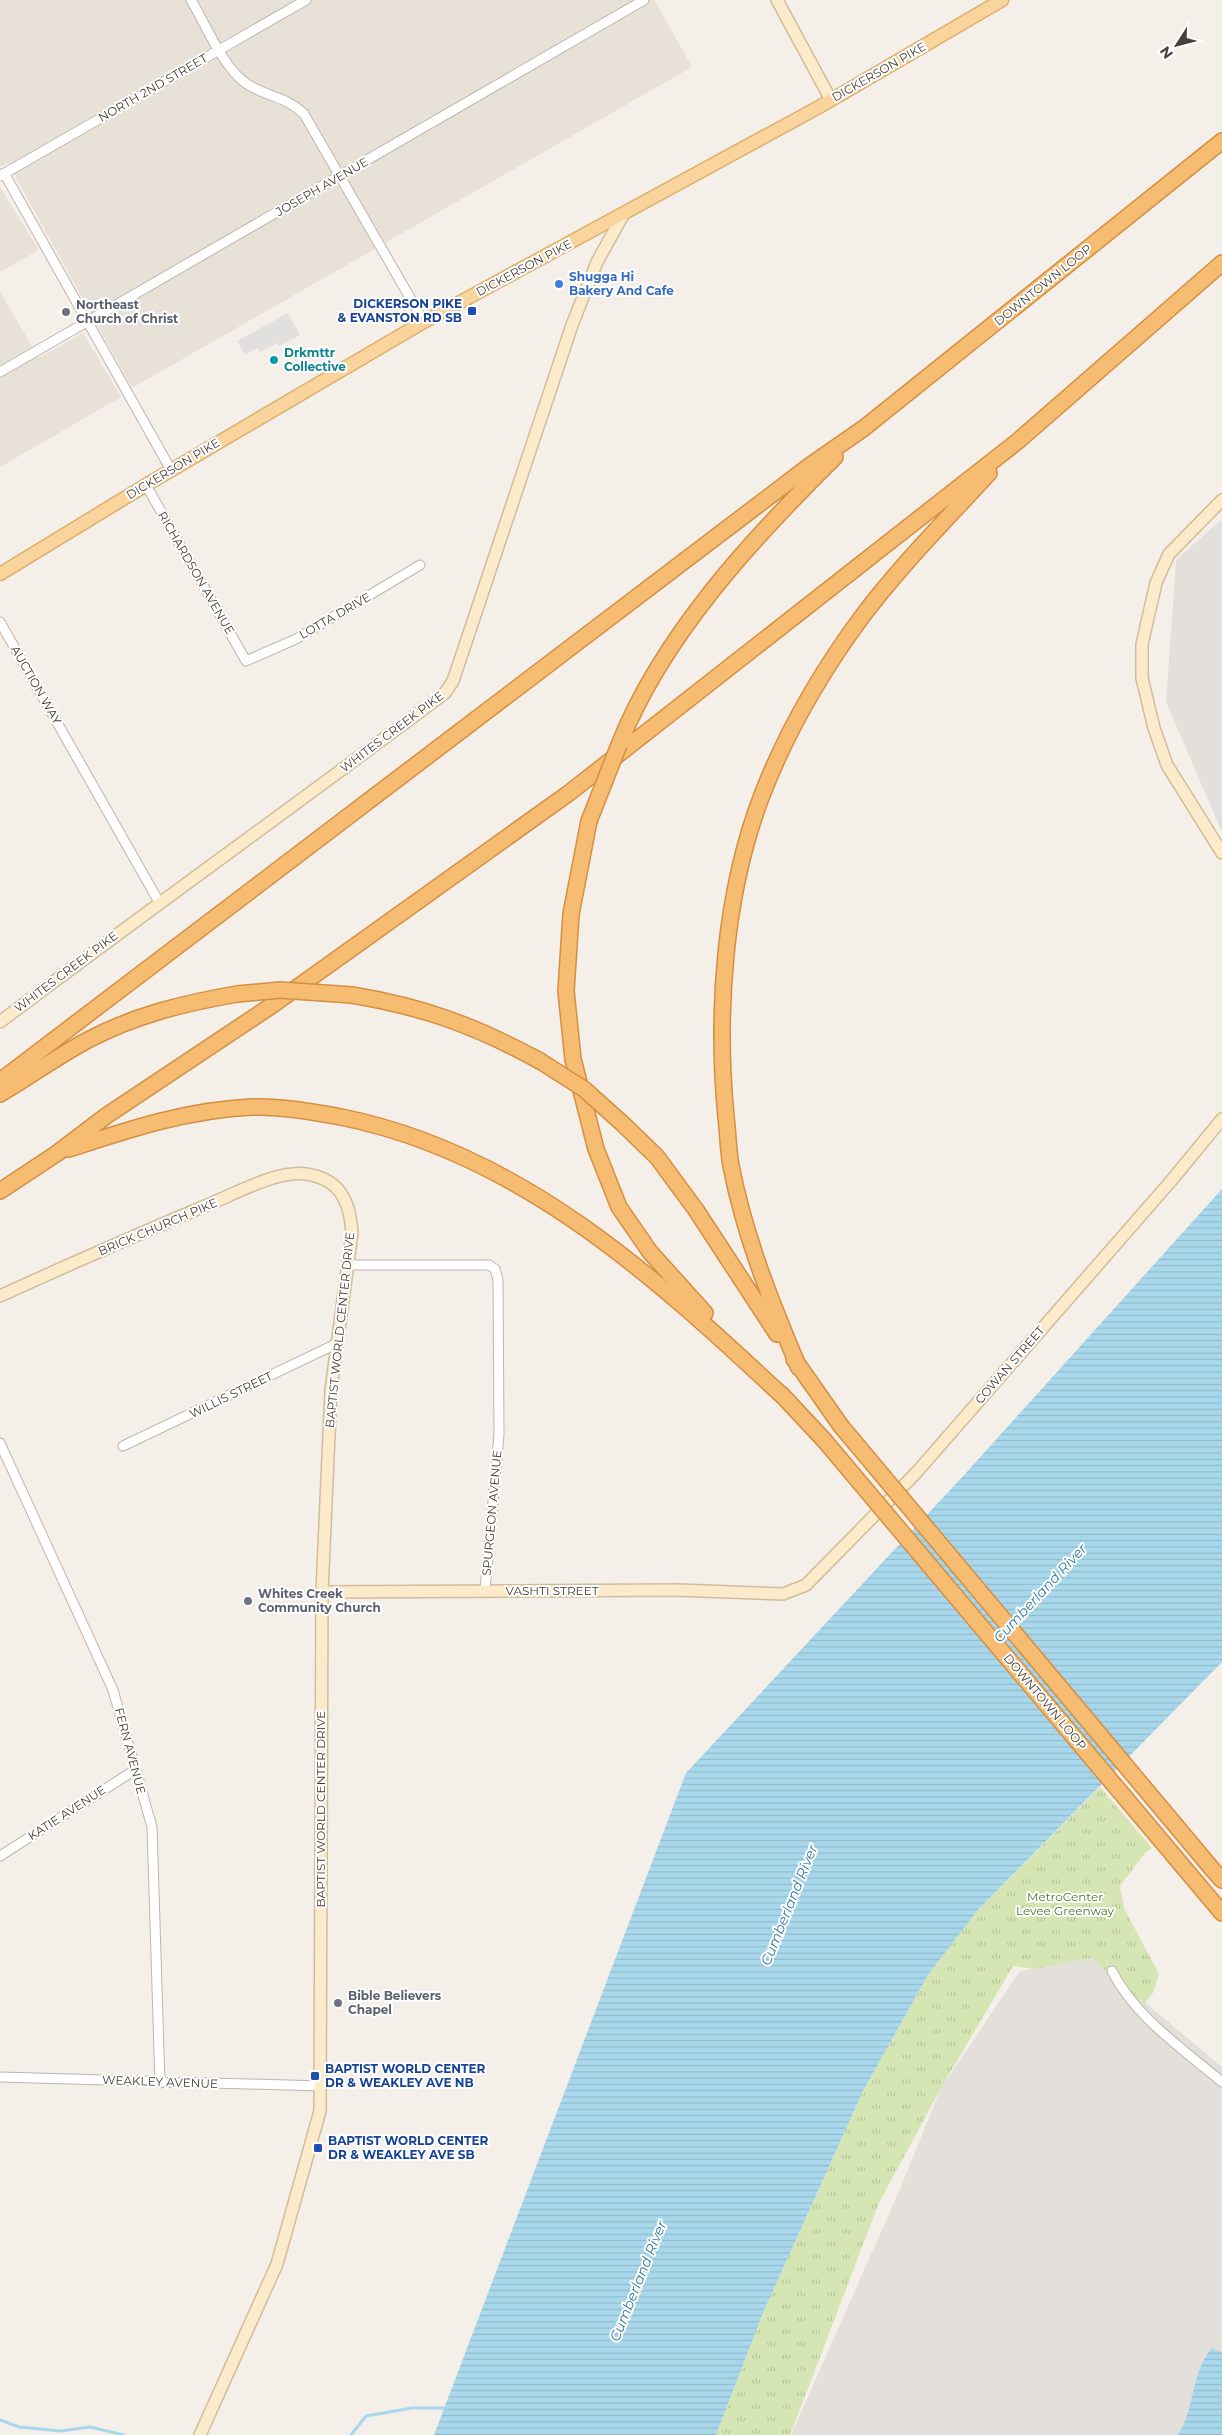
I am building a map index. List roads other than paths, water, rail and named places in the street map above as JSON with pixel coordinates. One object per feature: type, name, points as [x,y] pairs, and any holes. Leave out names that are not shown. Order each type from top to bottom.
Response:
[{"type":"highway","name":"DOWNTOWN LOOP","points":[[864,428],[1222,141]]},
{"type":"highway","points":[[0,1191],[56,1154],[106,1116],[274,1004],[569,793],[1018,441],[1222,263]]},
{"type":"highway","points":[[788,1401],[650,1252],[619,1208],[596,1149],[573,1059],[566,991],[571,914],[588,821],[633,710],[674,640],[735,564],[799,492],[864,428]]},
{"type":"highway","points":[[0,1081],[800,473],[864,428]]},
{"type":"highway","points":[[800,1368],[767,1291],[749,1240],[730,1164],[722,1075],[722,1007],[729,930],[743,862],[762,795],[792,732],[829,667],[860,620],[891,580],[1018,441]]},
{"type":"highway","points":[[0,1094],[88,1040],[144,1015],[188,1002],[237,994],[280,990],[352,995],[397,1002],[443,1016],[493,1036],[540,1061],[584,1089],[657,1157],[696,1210],[800,1368]]},
{"type":"highway","points":[[56,1154],[126,1130],[195,1112],[254,1107],[322,1114],[384,1126],[443,1148],[505,1178],[563,1213],[629,1260],[695,1314],[788,1401]]},
{"type":"highway","name":"DOWNTOWN LOOP","points":[[800,1368],[841,1426],[1217,1875]]},
{"type":"highway","name":"DOWNTOWN LOOP","points":[[788,1401],[824,1440],[1222,1913]]},
{"type":"main road","name":"DICKERSON PIKE","points":[[0,574],[171,470],[424,322],[831,100],[1002,0]]},
{"type":"street","points":[[191,0],[228,66],[244,83],[293,104],[304,114],[424,322]]},
{"type":"street","name":"NORTH 2ND STREET","points":[[2,174],[306,0]]},
{"type":"street","name":"JOSEPH AVENUE","points":[[0,372],[644,0]]},
{"type":"street","points":[[777,0],[831,100]]},
{"type":"street","points":[[2,174],[171,470]]},
{"type":"street","name":"WHITES CREEK PIKE","points":[[0,1022],[159,902],[445,693],[454,681],[572,325],[597,262],[623,215]]},
{"type":"street","name":"RICHARDSON AVENUE","points":[[146,485],[246,661]]},
{"type":"street","points":[[1222,500],[1169,554],[1159,575],[1142,644],[1142,678],[1154,728],[1167,765],[1222,852]]},
{"type":"street","name":"LOTTA DRIVE","points":[[246,661],[296,639],[420,566]]},
{"type":"street","name":"AUCTION WAY","points":[[0,622],[159,902]]},
{"type":"street","name":"COWAN STREET","points":[[783,1594],[806,1585],[916,1473],[1165,1188],[1222,1119]]},
{"type":"street","name":"BRICK CHURCH PIKE","points":[[0,1296],[256,1185],[291,1174],[320,1177]]},
{"type":"street","name":"BAPTIST WORLD CENTER DRIVE","points":[[200,2435],[277,2264],[320,2111],[322,1592],[331,1390],[352,1232],[350,1209],[341,1192],[320,1177]]},
{"type":"street","name":"SPURGEON AVENUE","points":[[348,1265],[489,1265],[495,1269],[498,1280],[499,1435],[485,1590]]},
{"type":"street","name":"WILLIS STREET","points":[[123,1446],[338,1344]]},
{"type":"street","name":"FERN AVENUE","points":[[0,1443],[114,1690],[134,1770],[152,1828],[160,2083]]},
{"type":"street","name":"VASHTI STREET","points":[[322,1592],[677,1590],[783,1594]]},
{"type":"street","name":"KATIE AVENUE","points":[[0,1856],[134,1770]]},
{"type":"street","points":[[1112,1971],[1124,1993],[1140,2012],[1222,2082]]},
{"type":"street","name":"WEAKLEY AVENUE","points":[[0,2078],[321,2086]]},
{"type":"water","name":"Cumberland River","points":[[1222,1189],[1222,1662],[977,1911],[928,1975],[864,2089],[763,2313],[716,2435],[434,2435],[686,1773],[965,1474]]},
{"type":"water","points":[[1212,2348],[1222,2353],[1222,2435],[1178,2435],[1188,2414],[1200,2368]]},
{"type":"waterway","points":[[351,2435],[366,2416],[412,2408],[448,2408]]},
{"type":"waterway","points":[[0,2420],[19,2427],[61,2431],[90,2427],[124,2435]]},
{"type":"place","name":"Shugga Hi Bakery And Cafe","points":[[559,284]]},
{"type":"place","name":"DICKERSON PIKE & EVANSTON RD SB","points":[[472,311]]},
{"type":"place","name":"Northeast Church of Christ","points":[[66,312]]},
{"type":"place","name":"Drkmttr Collective","points":[[274,360]]},
{"type":"place","name":"Whites Creek Community Church","points":[[248,1601]]},
{"type":"place","name":"Bible Believers Chapel","points":[[338,2003]]},
{"type":"place","name":"BAPTIST WORLD CENTER DR & WEAKLEY AVE NB","points":[[315,2076]]},
{"type":"place","name":"BAPTIST WORLD CENTER DR & WEAKLEY AVE SB","points":[[318,2148]]},
{"type":"park label","name":"MetroCenter Levee Greenway","points":[[1065,1904]]}]
